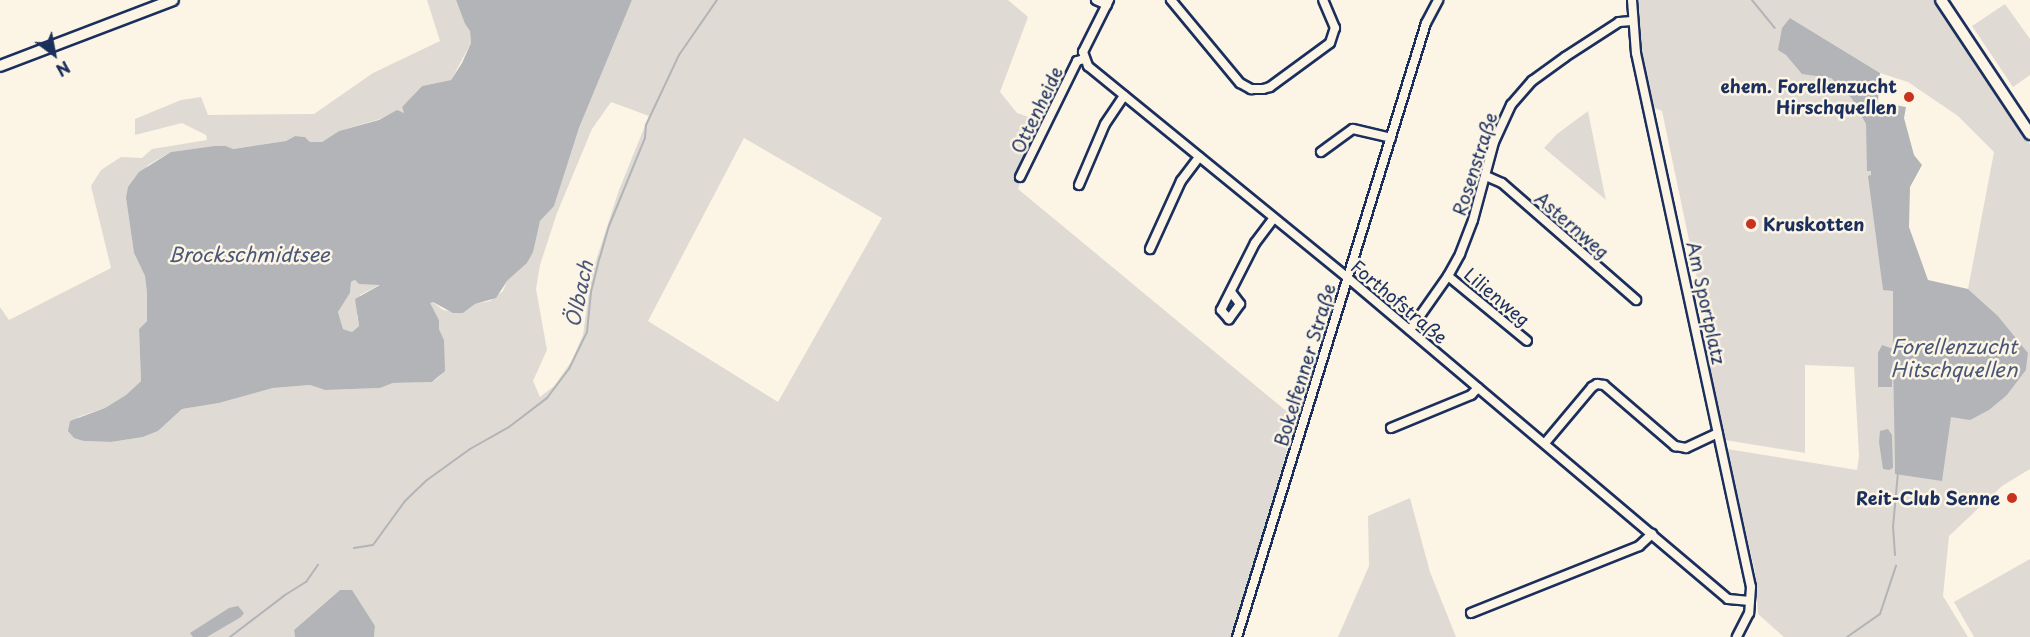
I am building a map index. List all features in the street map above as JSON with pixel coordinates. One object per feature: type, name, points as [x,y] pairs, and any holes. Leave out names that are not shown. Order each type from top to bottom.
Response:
[{"type":"main road","points":[[0,66],[173,0]]},
{"type":"main road","points":[[1941,0],[2030,134]]},
{"type":"street","points":[[1096,0],[1108,3]]},
{"type":"street","points":[[1171,0],[1240,82],[1251,89],[1263,89],[1270,87],[1330,43],[1335,28],[1323,0]]},
{"type":"street","name":"Bokelfenner Straße","points":[[1237,637],[1426,23],[1437,0]]},
{"type":"street","name":"Am Sportplatz","points":[[1632,0],[1636,53],[1750,587],[1749,613],[1737,637]]},
{"type":"street","name":"Ottenheide","points":[[1108,3],[1083,52],[1084,59],[1088,66],[1125,96]]},
{"type":"street","name":"Rosenstraße","points":[[1410,330],[1449,276],[1473,220],[1501,124],[1511,105],[1532,81],[1619,22],[1632,21]]},
{"type":"street","name":"Ottenheide","points":[[1020,177],[1077,61],[1084,59]]},
{"type":"street","points":[[1079,186],[1105,124],[1125,96]]},
{"type":"street","name":"Forthofstraße","points":[[1125,96],[1348,278],[1728,599],[1750,601]]},
{"type":"street","points":[[1321,152],[1353,129],[1391,138]]},
{"type":"street","points":[[1150,249],[1181,181],[1199,157]]},
{"type":"street","name":"Asternweg","points":[[1486,176],[1502,183],[1636,300]]},
{"type":"street","points":[[1231,292],[1255,243],[1274,218]]},
{"type":"street","name":"Lilienweg","points":[[1449,276],[1527,341]]},
{"type":"street","points":[[1545,443],[1597,384],[1604,385],[1675,446],[1686,448],[1718,433]]},
{"type":"street","points":[[1391,428],[1471,395],[1478,388]]},
{"type":"street","points":[[1471,613],[1639,546],[1652,534]]},
{"type":"shaded area","points":[[427,0],[456,0],[470,31],[471,43],[451,80],[422,86],[402,107],[404,114],[397,111],[380,119],[339,131],[322,142],[310,142],[305,137],[295,136],[286,141],[232,149],[226,146],[214,146],[171,152],[148,165],[126,198],[134,253],[145,276],[147,293],[147,321],[139,329],[141,381],[126,395],[105,408],[78,417],[84,441],[111,442],[143,437],[158,431],[182,409],[219,403],[273,388],[310,385],[325,390],[380,388],[393,383],[432,382],[438,378],[444,371],[444,340],[439,329],[439,320],[429,303],[433,302],[443,310],[463,313],[475,304],[490,301],[503,291],[507,281],[527,263],[540,221],[554,205],[579,128],[632,0],[1008,0],[1028,17],[1000,92],[1017,113],[1043,122],[1018,189],[1296,419],[1234,637],[374,637],[375,626],[340,590],[294,630],[295,637],[0,637],[0,307],[9,320],[111,268],[91,186],[101,170],[121,157],[142,158],[152,149],[207,140],[206,135],[182,123],[135,135],[135,119],[181,100],[201,97],[208,115],[314,114],[373,73],[440,41]],"holes":[[[611,102],[649,116],[619,190],[591,276],[583,335],[571,362],[554,386],[540,397],[533,381],[547,350],[536,289],[540,265],[557,213],[592,129]],[[744,138],[882,218],[778,402],[648,321]]]},
{"type":"shaded area","points":[[1638,0],[1935,0],[2030,144],[2030,469],[2002,486],[1949,536],[1943,596],[1968,637],[1784,637],[1758,614],[1755,572],[1727,449],[1857,470],[1859,456],[1854,367],[1805,365],[1805,453],[1725,440],[1703,344],[1713,341],[1711,330],[1708,331],[1662,111],[1652,107],[1642,53]],"holes":[[[1790,18],[1880,73],[1908,82],[1958,116],[1994,152],[1968,289],[1998,316],[2028,353],[2026,370],[2007,395],[1951,417],[1895,474],[1893,290],[1883,290],[1866,123],[1852,99],[1831,78]]]},
{"type":"shaded area","points":[[2005,4],[2030,39],[2030,75],[2013,87],[1972,26]]},
{"type":"shaded area","points":[[1588,111],[1606,200],[1544,148],[1557,134]]},
{"type":"shaded area","points":[[356,280],[359,284],[381,284],[360,295],[357,316],[359,326],[352,332],[343,329],[338,312],[350,293],[351,282]]},
{"type":"shaded area","points":[[1410,498],[1430,572],[1456,637],[1338,637],[1369,566],[1368,516]]},
{"type":"shaded area","points":[[2030,559],[2030,637],[1974,637],[1954,602]]},
{"type":"water","name":"Brockschmidtsee","points":[[456,0],[632,0],[579,128],[554,206],[540,221],[533,252],[527,263],[507,281],[496,298],[475,304],[463,313],[453,313],[433,302],[430,303],[439,320],[439,329],[444,340],[445,371],[432,382],[393,383],[380,388],[325,390],[310,385],[273,388],[219,403],[182,409],[158,431],[143,437],[111,442],[84,441],[74,438],[68,431],[70,421],[105,408],[126,395],[141,381],[139,329],[147,321],[147,293],[145,276],[134,253],[126,198],[128,187],[139,172],[171,152],[214,146],[226,146],[233,149],[286,141],[295,136],[305,137],[310,142],[322,142],[339,131],[379,120],[397,110],[404,113],[402,107],[422,86],[451,80],[471,43],[470,31]],"holes":[[[355,280],[359,284],[380,285],[355,299],[359,326],[352,332],[343,329],[338,312],[350,293],[351,282]]]},
{"type":"water","name":"Forellenzucht Hitschquellen","points":[[1790,18],[1880,73],[1878,102],[1906,107],[1904,118],[1914,155],[1922,165],[1910,187],[1909,227],[1928,280],[1968,289],[1998,316],[2028,353],[2026,370],[2007,395],[1989,410],[1970,420],[1951,417],[1942,481],[1895,474],[1893,354],[1892,387],[1878,387],[1878,353],[1882,345],[1893,349],[1893,291],[1883,290],[1868,176],[1871,175],[1871,171],[1867,171],[1866,124],[1852,99],[1831,78],[1802,74],[1786,55],[1778,50],[1782,28]]},
{"type":"water","points":[[1888,429],[1892,435],[1893,468],[1889,470],[1883,469],[1879,442],[1880,431]]},
{"type":"water","points":[[340,590],[352,590],[375,626],[374,637],[295,637],[294,630]]},
{"type":"water","points":[[238,606],[244,613],[241,617],[207,637],[193,637],[190,633],[229,608]]},
{"type":"waterway","name":"Ölbach","points":[[354,548],[373,545],[405,501],[427,480],[470,449],[509,427],[547,398],[569,369],[587,332],[591,292],[600,257],[609,226],[645,138],[646,125],[679,55],[717,0]]},
{"type":"waterway","points":[[1752,0],[1775,28]]},
{"type":"waterway","points":[[1895,555],[1893,527],[1898,472]]},
{"type":"waterway","name":"Ölbach","points":[[230,637],[306,582],[318,565]]},
{"type":"waterway","points":[[1847,637],[1880,614],[1896,566]]},
{"type":"place","name":"ehem. Forellenzucht Hirschquellen","points":[[1909,97]]},
{"type":"place","name":"Kruskotten","points":[[1751,224]]},
{"type":"place","name":"Reit-Club Senne","points":[[2012,498]]}]
